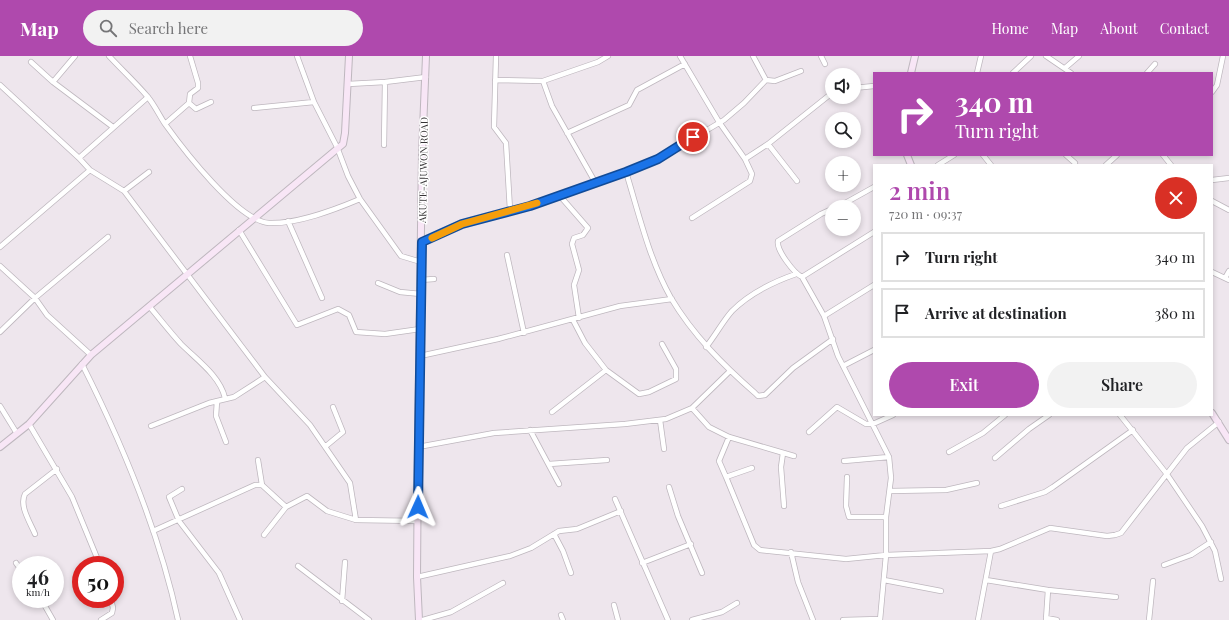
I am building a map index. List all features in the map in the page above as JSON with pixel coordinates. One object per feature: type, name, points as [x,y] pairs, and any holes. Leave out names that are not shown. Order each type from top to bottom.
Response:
[{"type":"main road","points":[[0,447],[16,432],[29,424],[91,354],[188,275],[252,218],[337,147],[343,144],[349,56]]},
{"type":"main road","name":"AKUTE-AJUWON ROAD","points":[[419,620],[417,577],[420,280],[422,242],[422,154],[426,56]]},
{"type":"main road","points":[[911,72],[916,56]]},
{"type":"main road","points":[[1213,414],[1229,440]]},
{"type":"street","points":[[52,82],[75,56]]},
{"type":"street","points":[[109,56],[148,97],[165,124],[195,162],[228,198],[252,218],[269,223],[288,221],[326,213],[360,199]]},
{"type":"street","points":[[165,124],[188,103],[190,94],[198,86],[190,56]]},
{"type":"street","points":[[297,56],[314,102],[337,147],[348,176],[360,199],[401,256],[421,262]]},
{"type":"street","points":[[496,56],[494,127],[506,143],[510,210]]},
{"type":"street","points":[[495,80],[543,81],[598,62],[608,56]]},
{"type":"street","points":[[680,56],[718,122],[745,159],[752,174],[750,181],[692,218]]},
{"type":"street","points":[[753,56],[766,80],[775,82],[801,71]]},
{"type":"street","points":[[821,56],[825,64]]},
{"type":"street","points":[[977,72],[982,56]]},
{"type":"street","points":[[1014,72],[1031,56]]},
{"type":"street","points":[[1046,56],[1070,72]]},
{"type":"street","points":[[1065,68],[1079,56]]},
{"type":"street","points":[[1213,91],[1218,85],[1223,56]]},
{"type":"street","points":[[31,62],[52,82],[113,127]]},
{"type":"street","points":[[567,133],[629,105],[637,90],[685,64]]},
{"type":"street","points":[[1148,72],[1155,64]]},
{"type":"street","points":[[348,84],[385,82],[426,77]]},
{"type":"street","points":[[422,242],[462,224],[560,196],[658,159],[734,112],[766,80]]},
{"type":"street","points":[[543,81],[552,106],[595,182]]},
{"type":"street","points":[[384,145],[385,82]]},
{"type":"street","points":[[0,85],[90,170],[124,191],[265,377],[310,425],[326,446],[350,483],[356,520]]},
{"type":"street","points":[[861,87],[873,86]]},
{"type":"street","points":[[79,158],[148,97]]},
{"type":"street","points":[[745,159],[768,144],[825,99]]},
{"type":"street","points":[[188,103],[196,109],[211,102]]},
{"type":"street","points":[[254,108],[314,102]]},
{"type":"street","points":[[768,144],[797,181]]},
{"type":"street","points":[[940,164],[952,156]]},
{"type":"street","points":[[984,156],[990,164]]},
{"type":"street","points":[[1067,156],[1075,163]]},
{"type":"street","points":[[1107,164],[1117,156]]},
{"type":"street","points":[[1164,156],[1170,164]]},
{"type":"street","points":[[0,247],[90,170]]},
{"type":"street","points":[[124,191],[149,172]]},
{"type":"street","points":[[626,172],[652,253],[672,299],[706,347],[755,393],[762,396],[793,368],[833,339]]},
{"type":"street","points":[[1213,180],[1229,178]]},
{"type":"street","points":[[851,200],[873,188]]},
{"type":"street","points":[[560,196],[588,228],[583,235],[574,238],[572,244],[579,270],[574,285],[579,318]]},
{"type":"street","points":[[1213,202],[1229,210]]},
{"type":"street","points":[[825,212],[778,241],[779,248],[796,274],[802,277],[824,316],[843,366],[873,424],[888,457],[891,468],[890,491],[886,516],[886,554],[880,619],[843,620]]},
{"type":"street","points":[[288,221],[322,298]]},
{"type":"street","points":[[239,230],[297,325],[338,309],[349,315],[356,332],[385,334],[420,330]]},
{"type":"street","points":[[802,277],[873,233]]},
{"type":"street","points":[[0,332],[35,298],[108,237]]},
{"type":"street","points":[[507,255],[524,333]]},
{"type":"street","points":[[0,266],[35,298],[47,315],[91,354]]},
{"type":"street","points":[[1213,272],[1227,279],[1229,271]]},
{"type":"street","points":[[706,347],[731,312],[748,298],[774,282],[796,274]]},
{"type":"street","points":[[420,280],[434,279]]},
{"type":"street","points":[[378,283],[400,292],[421,294]]},
{"type":"street","points":[[824,316],[873,286]]},
{"type":"street","points":[[420,356],[524,333],[620,306],[672,299]]},
{"type":"street","points":[[150,306],[180,343],[215,378],[223,391],[225,398]]},
{"type":"street","points":[[573,320],[585,343],[606,370],[639,394],[649,392],[672,382],[677,375],[662,344]]},
{"type":"street","points":[[843,366],[873,351]]},
{"type":"street","points":[[82,364],[118,439],[153,531],[166,569],[178,620]]},
{"type":"street","points":[[552,412],[606,370]]},
{"type":"street","points":[[418,447],[494,433],[660,420],[692,408],[730,371]]},
{"type":"street","points":[[151,426],[225,398],[234,397],[265,377]]},
{"type":"street","points":[[217,401],[216,416],[226,442]]},
{"type":"street","points":[[0,406],[16,432]]},
{"type":"street","points":[[326,446],[342,434],[343,430],[333,407]]},
{"type":"street","points":[[809,432],[837,407],[866,424],[873,424],[891,416]]},
{"type":"street","points":[[692,408],[709,427],[729,437],[794,456]]},
{"type":"street","points":[[949,452],[983,434],[1004,416]]},
{"type":"street","points":[[995,458],[1029,428],[1047,416]]},
{"type":"street","points":[[1121,416],[1166,473],[1211,542],[1221,579]]},
{"type":"street","points":[[660,420],[664,449]]},
{"type":"street","points":[[729,437],[719,461],[756,548],[818,557],[846,559],[886,554],[991,551],[1000,549],[1050,528],[1115,536],[1121,532],[1187,448],[1219,422]]},
{"type":"street","points":[[29,424],[57,469],[72,497],[96,556]]},
{"type":"street","points":[[530,430],[559,484]]},
{"type":"street","points":[[1001,506],[1049,489],[1133,430]]},
{"type":"street","points":[[783,453],[781,467],[784,506]]},
{"type":"street","points":[[844,462],[888,457]]},
{"type":"street","points":[[258,460],[262,485],[286,507]]},
{"type":"street","points":[[549,464],[607,460]]},
{"type":"street","points":[[726,477],[752,468]]},
{"type":"street","points":[[35,534],[22,505],[22,499],[25,494],[57,469]]},
{"type":"street","points":[[847,476],[846,513],[849,517],[886,516]]},
{"type":"street","points":[[890,491],[946,490],[977,483]]},
{"type":"street","points":[[153,531],[255,485],[262,485]]},
{"type":"street","points":[[669,487],[678,516],[702,573]]},
{"type":"street","points":[[182,489],[171,495],[169,499],[178,521],[219,573],[240,620]]},
{"type":"street","points":[[264,535],[286,507],[303,496],[307,496],[327,511],[356,520],[418,521]]},
{"type":"street","points":[[615,499],[668,620]]},
{"type":"street","points":[[417,577],[510,556],[531,548],[565,529],[577,529],[621,511]]},
{"type":"street","points":[[554,534],[564,551],[571,573]]},
{"type":"street","points":[[1164,565],[1191,555],[1211,542]]},
{"type":"street","points":[[642,563],[691,544]]},
{"type":"street","points":[[978,620],[991,551]]},
{"type":"street","points":[[791,552],[798,582],[813,620]]},
{"type":"street","points":[[342,600],[345,562]]},
{"type":"street","points":[[298,566],[369,620]]},
{"type":"street","points":[[884,580],[941,591]]},
{"type":"street","points":[[986,580],[1048,590],[1116,597]]},
{"type":"street","points":[[1149,620],[1153,581]]},
{"type":"street","points":[[423,620],[451,612],[503,583]]},
{"type":"street","points":[[1048,590],[1046,619],[1057,620]]},
{"type":"street","points":[[692,620],[722,612],[738,603]]},
{"type":"street","points":[[614,605],[618,620]]},
{"type":"street","points":[[47,608],[54,620]]},
{"type":"street","points":[[101,620],[112,613],[113,608]]},
{"type":"slow traffic","points":[[432,238],[462,224],[537,203]]},
{"type":"route","points":[[418,507],[420,280],[422,242],[462,224],[510,210],[530,206],[626,172],[658,159],[693,137]]}]
